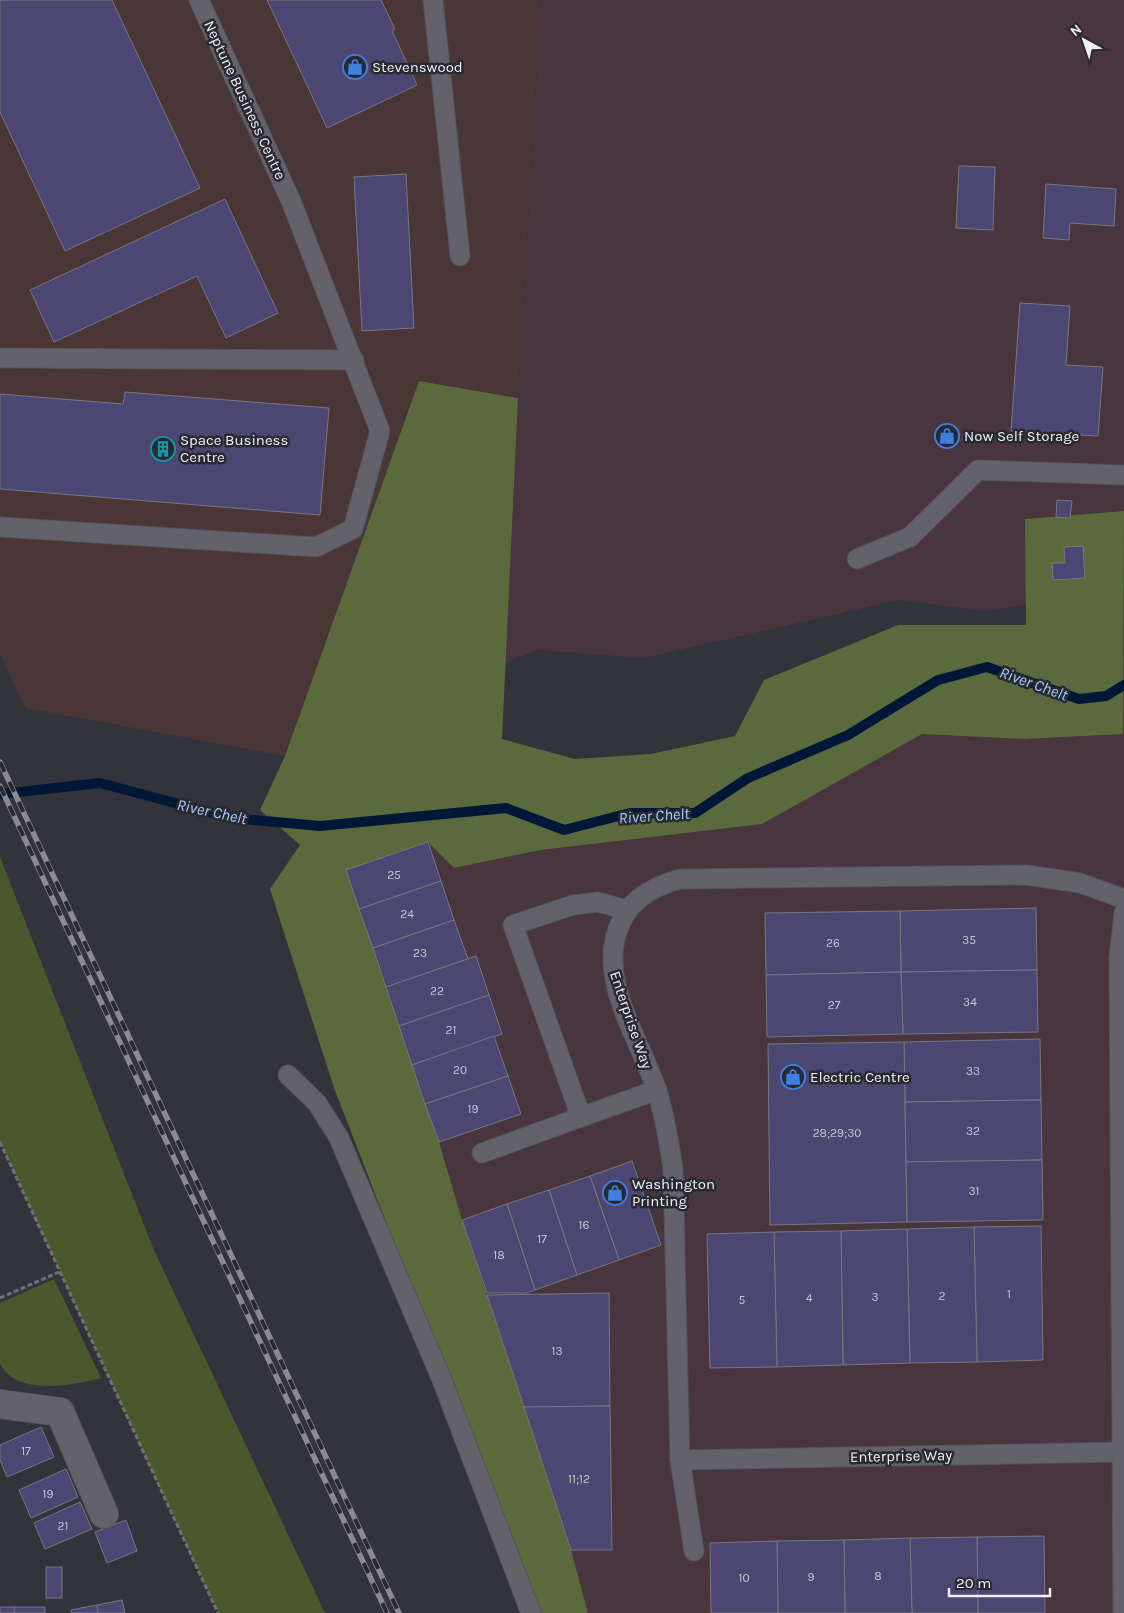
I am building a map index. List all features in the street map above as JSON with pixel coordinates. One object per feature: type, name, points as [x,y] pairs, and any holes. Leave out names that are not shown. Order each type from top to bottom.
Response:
[{"type":"street","points":[[0,1404],[60,1412],[104,1514]]},
{"type":"lane","name":"Neptune Business Centre","points":[[199,0],[291,201],[354,360]]},
{"type":"lane","points":[[433,0],[460,256]]},
{"type":"lane","points":[[0,358],[354,360],[380,432],[353,529],[316,547],[0,527]]},
{"type":"lane","points":[[857,559],[910,537],[978,470],[1124,475]]},
{"type":"lane","name":"Enterprise Way","points":[[694,1552],[680,1460],[673,1169],[657,1090],[617,988],[612,968],[617,928],[627,910],[660,884],[680,878],[1027,875],[1080,883],[1124,899]]},
{"type":"lane","points":[[581,1117],[514,925],[573,905],[598,902],[627,910]]},
{"type":"lane","points":[[1123,1613],[1119,956],[1124,913]]},
{"type":"lane","points":[[288,1075],[317,1104],[339,1138],[442,1380],[499,1534],[532,1613]]},
{"type":"lane","points":[[482,1153],[657,1090]]},
{"type":"lane","name":"Enterprise Way","points":[[680,1460],[1122,1452]]},
{"type":"path","points":[[0,1142],[218,1613]]},
{"type":"path","points":[[0,1298],[59,1272]]},
{"type":"shaded area","points":[[0,0],[541,0],[518,398],[419,381],[285,756],[26,708],[0,654]]},
{"type":"shaded area","points":[[541,0],[1124,0],[1124,589],[983,611],[899,600],[644,658],[537,650],[285,756],[419,381],[518,398]]},
{"type":"shaded area","points":[[1124,694],[1124,1613],[575,1613],[318,834],[850,737]]},
{"type":"green space","points":[[419,381],[518,398],[502,739],[575,759],[651,754],[735,736],[764,680],[898,625],[1026,625],[1025,519],[1124,511],[1123,734],[1024,739],[922,734],[762,824],[540,850],[454,868],[428,842],[346,870],[439,1142],[462,1220],[571,1550],[588,1613],[538,1613],[334,1088],[270,889],[300,845],[260,810],[285,756]]},
{"type":"green space","points":[[0,857],[153,1248],[325,1613],[218,1613],[0,1142]]},
{"type":"green space","points":[[54,1279],[101,1378],[61,1385],[31,1385],[18,1381],[8,1374],[0,1363],[0,1303]]},
{"type":"building","points":[[0,0],[112,0],[200,188],[65,251],[0,112]]},
{"type":"building","points":[[267,0],[381,0],[395,29],[392,31],[417,85],[327,128]]},
{"type":"building","points":[[959,166],[995,167],[993,230],[956,228]]},
{"type":"building","points":[[406,174],[414,328],[362,331],[354,177]]},
{"type":"building","points":[[1046,184],[1116,189],[1114,226],[1070,223],[1069,240],[1043,238]]},
{"type":"building","points":[[225,199],[278,313],[226,338],[197,276],[54,342],[30,290]]},
{"type":"building","points":[[1020,303],[1070,306],[1066,365],[1103,367],[1098,436],[1011,431]]},
{"type":"building","name":"Space Business Centre","points":[[125,392],[329,408],[320,515],[0,489],[0,394],[123,404]]},
{"type":"building","points":[[1057,500],[1072,501],[1070,518],[1056,517]]},
{"type":"building","points":[[1083,546],[1085,578],[1053,580],[1052,563],[1065,563],[1064,547]]},
{"type":"building","points":[[428,842],[441,881],[359,909],[346,870]]},
{"type":"building","points":[[441,881],[454,920],[373,948],[359,909]]},
{"type":"building","points":[[1036,908],[1037,970],[901,972],[900,911]]},
{"type":"building","points":[[900,911],[901,972],[766,975],[765,913]]},
{"type":"building","points":[[454,920],[468,959],[386,987],[373,948]]},
{"type":"building","points":[[476,956],[489,995],[399,1026],[386,987]]},
{"type":"building","points":[[1037,970],[1038,1032],[903,1034],[901,972]]},
{"type":"building","points":[[901,972],[903,1034],[767,1037],[766,975]]},
{"type":"building","points":[[489,995],[502,1034],[412,1065],[399,1026]]},
{"type":"building","points":[[494,1036],[508,1076],[425,1104],[412,1065]]},
{"type":"building","points":[[1040,1039],[1041,1100],[905,1102],[904,1042]]},
{"type":"building","points":[[904,1042],[907,1222],[770,1225],[768,1044]]},
{"type":"building","points":[[508,1076],[521,1114],[439,1142],[425,1104]]},
{"type":"building","points":[[1041,1100],[1042,1160],[906,1162],[905,1102]]},
{"type":"building","points":[[1042,1160],[1043,1220],[907,1222],[906,1162]]},
{"type":"building","points":[[632,1161],[661,1245],[619,1260],[590,1176]]},
{"type":"building","points":[[590,1176],[619,1260],[577,1275],[549,1190]]},
{"type":"building","points":[[549,1190],[577,1275],[535,1290],[507,1204]]},
{"type":"building","points":[[507,1204],[535,1290],[526,1293],[487,1293],[462,1220]]},
{"type":"building","points":[[1041,1226],[1043,1360],[977,1362],[974,1227]]},
{"type":"building","points":[[974,1227],[977,1362],[910,1363],[907,1229]]},
{"type":"building","points":[[907,1229],[910,1363],[843,1365],[841,1231]]},
{"type":"building","points":[[841,1231],[843,1365],[777,1367],[774,1232]]},
{"type":"building","points":[[774,1232],[777,1367],[710,1368],[707,1234]]},
{"type":"building","points":[[609,1293],[610,1406],[524,1407],[487,1295]]},
{"type":"building","points":[[610,1406],[612,1550],[571,1550],[524,1407]]},
{"type":"building","points":[[41,1427],[54,1457],[7,1477],[0,1460],[0,1445]]},
{"type":"building","points":[[66,1469],[78,1497],[31,1518],[19,1490]]},
{"type":"building","points":[[80,1502],[92,1529],[45,1549],[34,1523]]},
{"type":"building","points":[[126,1520],[137,1551],[107,1563],[95,1532]]},
{"type":"building","points":[[1044,1536],[1045,1613],[978,1613],[977,1537]]},
{"type":"building","points":[[977,1537],[978,1613],[912,1613],[910,1538]]},
{"type":"building","points":[[910,1538],[912,1613],[845,1613],[844,1540]]},
{"type":"building","points":[[844,1540],[845,1613],[778,1613],[777,1541]]},
{"type":"building","points":[[777,1541],[778,1613],[711,1613],[710,1543]]},
{"type":"building","points":[[46,1567],[62,1567],[62,1598],[46,1598]]},
{"type":"building","points":[[122,1600],[125,1613],[98,1613],[97,1605]]},
{"type":"building","points":[[97,1605],[98,1613],[72,1613],[71,1610]]},
{"type":"building","points":[[0,1607],[15,1607],[14,1613],[0,1613]]},
{"type":"building","points":[[15,1607],[45,1607],[45,1613],[14,1613]]},
{"type":"waterway","name":"River Chelt","points":[[0,794],[100,783],[231,818],[320,826],[506,808],[564,830],[630,813],[695,813],[748,778],[848,735],[938,680],[987,667],[1079,699],[1106,696],[1124,685]]},
{"type":"railway","points":[[0,762],[399,1613]]},
{"type":"railway","points":[[0,786],[387,1613]]},
{"type":"place","name":"Stevenswood","points":[[355,67]]},
{"type":"place","name":"Now Self Storage","points":[[947,436]]},
{"type":"place","name":"Space Business Centre","points":[[163,449]]},
{"type":"place","name":"Electric Centre","points":[[793,1077]]},
{"type":"place","name":"Washington Printing","points":[[615,1193]]}]
